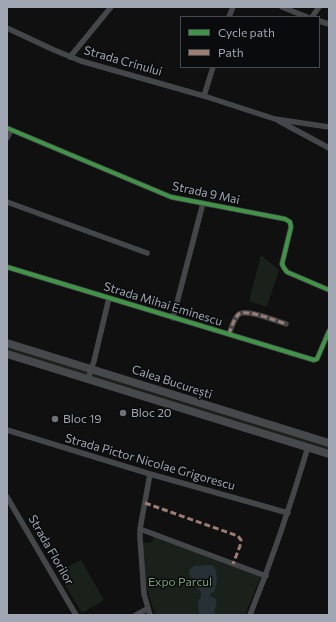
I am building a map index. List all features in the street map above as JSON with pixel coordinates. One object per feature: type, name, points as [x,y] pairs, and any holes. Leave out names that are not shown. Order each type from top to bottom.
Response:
[{"type":"main road","name":"Calea București","points":[[7,343],[329,443]]},
{"type":"main road","name":"Calea București","points":[[7,354],[329,454]]},
{"type":"street","points":[[70,57],[111,7]]},
{"type":"street","points":[[282,7],[304,16]]},
{"type":"street","points":[[313,16],[318,7]]},
{"type":"street","name":"Strada Crinului","points":[[7,28],[70,57],[204,96],[275,119],[329,127]]},
{"type":"street","points":[[204,96],[213,68]]},
{"type":"street","points":[[275,119],[329,148]]},
{"type":"street","points":[[7,138],[9,129]]},
{"type":"street","name":"Strada 9 Mai","points":[[9,129],[171,197],[285,219],[290,222],[291,227],[282,264],[284,268],[287,272],[329,290]]},
{"type":"street","points":[[7,202],[147,253]]},
{"type":"street","points":[[173,318],[204,203]]},
{"type":"street","name":"Strada Mihai Eminescu","points":[[7,267],[314,360],[320,355],[329,331]]},
{"type":"street","points":[[88,379],[92,369],[109,298]]},
{"type":"street","points":[[229,334],[236,317],[240,313],[257,315],[286,324]]},
{"type":"street","name":"Strada Pictor Nicolae Grigorescu","points":[[7,430],[150,474],[288,513]]},
{"type":"street","points":[[250,615],[266,576],[288,513],[308,448]]},
{"type":"street","points":[[150,474],[140,529],[144,594],[147,609],[150,615]]},
{"type":"street","name":"Strada Florilor","points":[[7,497],[76,615]]},
{"type":"street","points":[[140,529],[266,576]]},
{"type":"street","points":[[136,615],[147,609]]},
{"type":"green space","points":[[261,255],[279,270],[267,307],[249,301]]},
{"type":"green space","points":[[7,343],[329,443],[329,453],[7,354]]},
{"type":"green space","name":"Expo Parcul","points":[[154,537],[261,576],[245,615],[156,615],[147,589],[142,542],[152,542]]},
{"type":"green space","points":[[81,560],[104,600],[82,613],[57,572]]},
{"type":"shaded area","points":[[211,565],[216,570],[217,574],[214,592],[210,594],[210,596],[216,599],[215,615],[199,615],[198,600],[201,598],[201,593],[189,574],[190,569],[194,566]]},
{"type":"marked path","points":[[229,334],[236,318],[239,314],[243,313],[262,316],[286,324]]},
{"type":"marked path","points":[[145,503],[238,536],[241,540],[240,546],[233,564]]},
{"type":"cycle path","points":[[7,128],[171,197],[285,219],[290,222],[291,227],[282,264],[284,268],[287,272],[329,290]]},
{"type":"cycle path","points":[[7,267],[314,360],[317,359],[329,331]]},
{"type":"place","name":"Bloc 20","points":[[123,413]]},
{"type":"place","name":"Bloc 19","points":[[55,419]]}]
